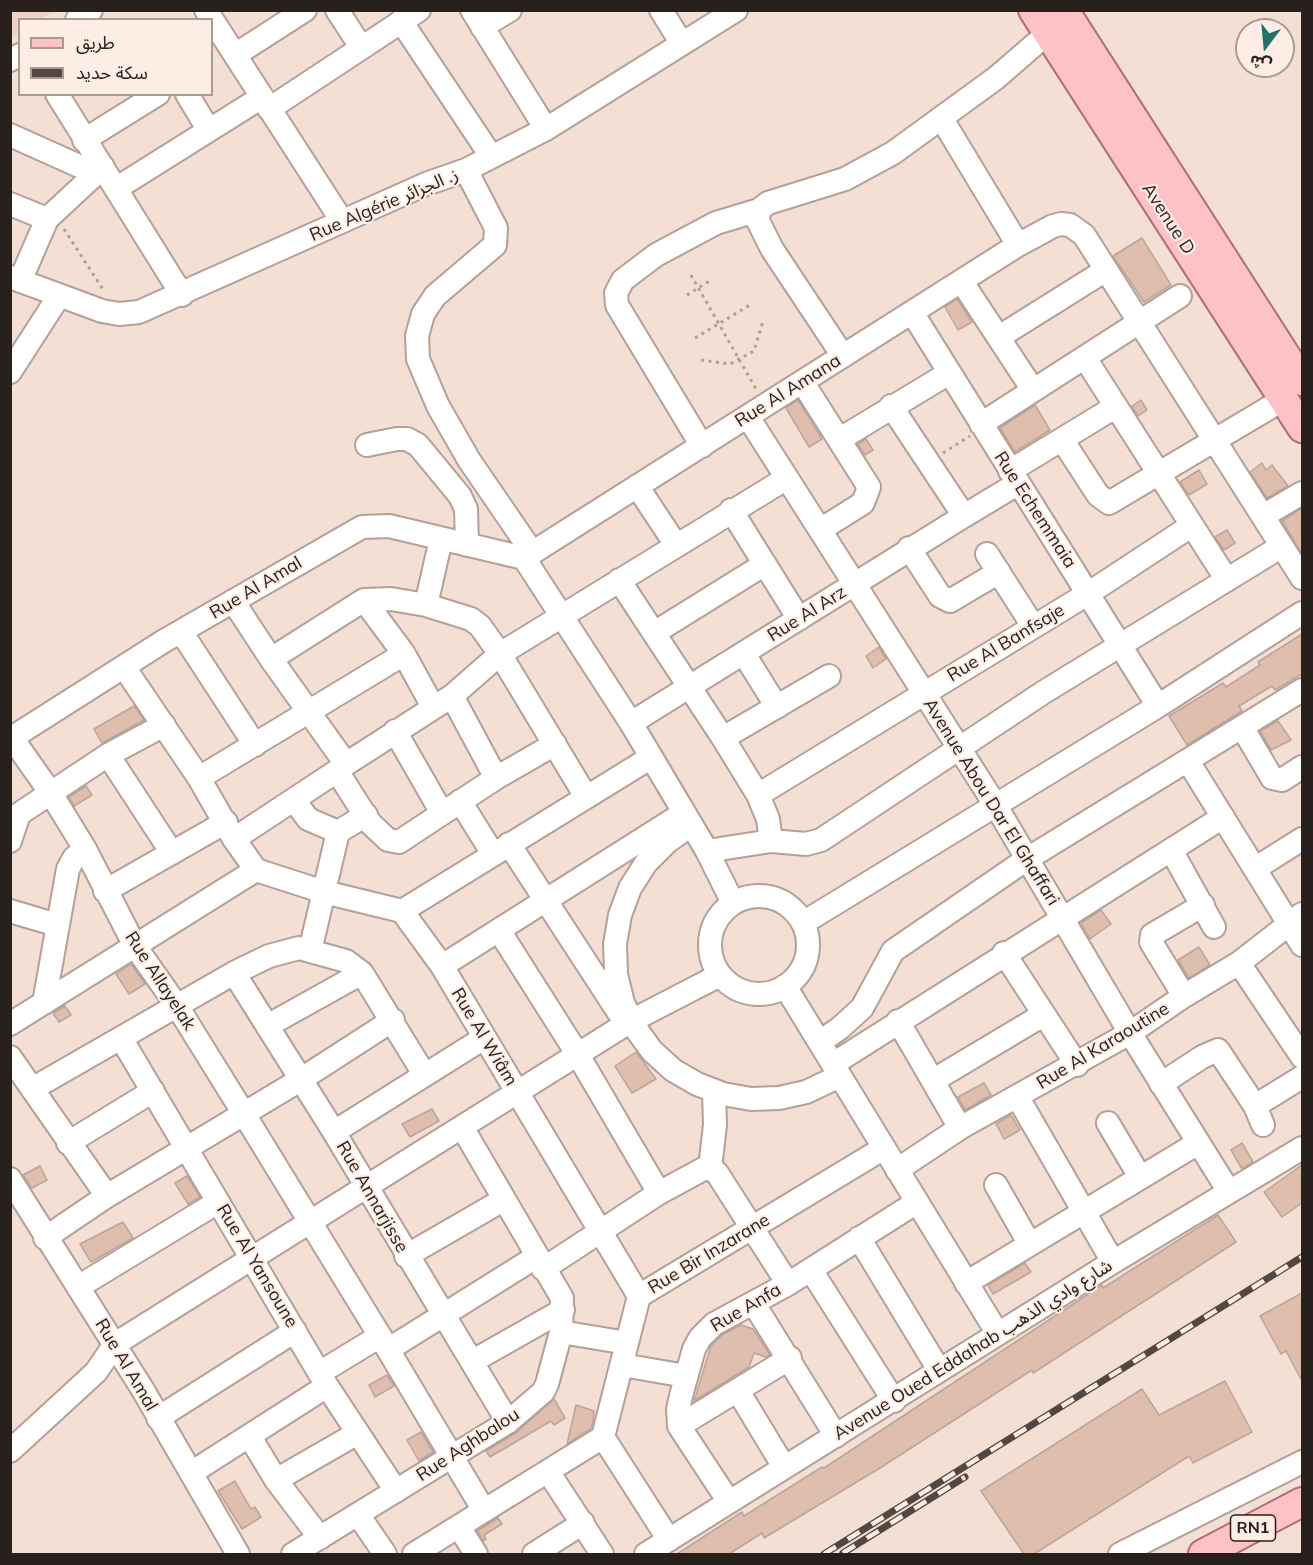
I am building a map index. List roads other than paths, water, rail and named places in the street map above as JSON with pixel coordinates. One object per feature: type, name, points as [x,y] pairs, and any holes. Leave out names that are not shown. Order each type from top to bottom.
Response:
[{"type":"main road","name":"Avenue D","points":[[1048,18],[1296,379],[1302,428]]},
{"type":"main road","name":"RN1","points":[[1203,1554],[1302,1502]]},
{"type":"main road","name":"RN1","points":[[1242,1554],[1302,1522]]},
{"type":"street","points":[[337,10],[361,47]]},
{"type":"street","points":[[510,10],[477,19],[546,129]]},
{"type":"street","points":[[661,10],[682,45]]},
{"type":"street","name":"Rue Algérie ز. الجزائر","points":[[15,279],[59,296],[119,314],[139,312],[182,295],[342,221],[466,170],[546,129],[736,11]]},
{"type":"street","points":[[235,55],[293,14]]},
{"type":"street","points":[[117,188],[208,129],[265,103],[410,16],[491,156]]},
{"type":"street","points":[[702,446],[617,305],[616,293],[623,280],[656,255],[716,223],[759,210],[768,203],[845,179],[893,153],[942,119],[1048,18]]},
{"type":"street","points":[[213,25],[342,221]]},
{"type":"street","points":[[58,96],[100,171],[117,188],[182,295]]},
{"type":"street","points":[[188,96],[208,129]]},
{"type":"street","points":[[84,140],[143,98]]},
{"type":"street","points":[[942,119],[1018,245]]},
{"type":"street","points":[[10,135],[100,171]]},
{"type":"street","points":[[466,170],[496,228],[495,245],[435,296],[423,314],[417,336],[418,358],[438,406],[562,616],[631,723],[707,851],[733,903]]},
{"type":"street","points":[[15,279],[46,219],[100,171]]},
{"type":"street","points":[[10,204],[46,219]]},
{"type":"street","points":[[759,210],[758,221],[768,242],[843,356]]},
{"type":"street","name":"Rue Al Amana","points":[[528,555],[913,314],[1018,245],[1053,226],[1070,225],[1078,229],[1106,270]]},
{"type":"street","points":[[999,337],[1106,270],[1302,578]]},
{"type":"street","points":[[962,282],[1033,390]]},
{"type":"street","points":[[14,362],[59,296]]},
{"type":"street","points":[[982,425],[1180,296]]},
{"type":"street","name":"Rue Echemmaia","points":[[913,314],[1013,478],[1089,592],[1158,706]]},
{"type":"street","points":[[1085,358],[1227,580]]},
{"type":"street","points":[[840,439],[891,406],[949,373]]},
{"type":"street","points":[[1063,441],[1098,495],[1109,503],[1214,439],[1296,379]]},
{"type":"street","points":[[803,383],[868,481],[869,492],[863,503],[820,530]]},
{"type":"street","points":[[891,406],[958,507]]},
{"type":"street","name":"Rue Al Arz","points":[[631,723],[744,654],[909,548],[958,507],[1013,478],[1063,441],[1115,407]]},
{"type":"street","name":"Avenue Abou Dar El Ghaffari","points":[[757,411],[787,478],[996,806],[1130,1033],[1228,1191]]},
{"type":"street","points":[[367,445],[397,439],[407,439],[418,445],[460,496],[466,509],[467,545]]},
{"type":"street","points":[[105,891],[172,853],[230,830],[294,800],[395,731],[443,702],[500,654],[731,510],[787,478]]},
{"type":"street","points":[[637,486],[676,545]]},
{"type":"street","points":[[466,509],[490,493]]},
{"type":"street","points":[[1263,516],[1302,493]]},
{"type":"street","points":[[731,510],[799,619]]},
{"type":"street","name":"Rue Al Amal","points":[[11,739],[164,641],[182,633],[362,527],[388,526],[467,545],[528,555]]},
{"type":"street","name":"Rue Al Banfsaje","points":[[758,795],[1089,592],[1191,526]]},
{"type":"street","points":[[426,605],[441,539]]},
{"type":"street","points":[[707,851],[771,841],[806,844],[821,840],[958,748],[1282,546]]},
{"type":"street","points":[[909,548],[940,596],[946,600],[957,598],[993,563],[1033,626]]},
{"type":"street","points":[[654,633],[765,564]]},
{"type":"street","points":[[619,580],[758,795],[768,819],[771,841]]},
{"type":"street","points":[[271,659],[364,600],[391,599],[426,605],[459,615],[480,626],[500,654],[585,795]]},
{"type":"street","points":[[364,600],[443,702],[496,778]]},
{"type":"street","points":[[233,601],[271,659],[310,711],[366,815],[384,838],[399,842],[496,778],[555,744]]},
{"type":"street","points":[[803,923],[1158,706],[1302,613]]},
{"type":"street","points":[[182,633],[255,744]]},
{"type":"street","points":[[199,777],[404,654]]},
{"type":"street","points":[[744,654],[777,707]]},
{"type":"street","points":[[124,667],[199,777],[256,870],[324,892],[402,911],[585,795],[650,758]]},
{"type":"street","points":[[723,738],[829,676]]},
{"type":"street","points":[[820,1042],[847,1023],[862,1008],[893,951],[1027,859],[1302,690]]},
{"type":"street","points":[[10,841],[19,814],[108,755],[164,725]]},
{"type":"street","points":[[1242,727],[1272,778],[1282,780],[1302,767]]},
{"type":"street","points":[[395,731],[451,807],[501,849],[546,901],[646,1044],[666,1064],[689,1080],[714,1091],[742,1098],[779,1098],[806,1092],[898,1021],[1004,953],[1063,920],[1223,817]]},
{"type":"street","name":"Rue Allayelak","points":[[11,739],[50,792],[85,849],[135,946],[177,1006],[244,1114],[385,1343],[483,1509]]},
{"type":"street","points":[[108,755],[172,853]]},
{"type":"street","points":[[1188,761],[1256,868],[1295,918],[1302,945]]},
{"type":"street","points":[[294,800],[308,819],[338,832]]},
{"type":"street","points":[[310,951],[338,832],[366,815]]},
{"type":"street","points":[[442,966],[500,932],[546,901],[687,819]]},
{"type":"street","points":[[629,1022],[620,993],[615,964],[616,934],[622,906],[646,863],[687,819]]},
{"type":"street","points":[[1256,868],[1302,839]]},
{"type":"street","points":[[44,1003],[68,869],[74,858],[85,849]]},
{"type":"street","points":[[1171,850],[1214,927]]},
{"type":"street","points":[[10,1024],[256,870]]},
{"type":"street","points":[[752,896],[772,898],[790,907],[803,923],[808,942],[806,958],[797,975],[785,986],[767,993],[751,993],[732,986],[720,975],[710,952],[711,932],[721,914],[733,903],[752,896]]},
{"type":"street","points":[[1184,996],[1151,942],[1152,935],[1203,905]]},
{"type":"street","points":[[10,911],[57,925]]},
{"type":"street","name":"Rue Al Wiâm","points":[[402,911],[442,966],[639,1296]]},
{"type":"street","name":"Rue Al Karaoutine","points":[[897,1170],[960,1128],[1077,1065],[1130,1033],[1184,996],[1239,963],[1295,918]]},
{"type":"street","points":[[500,932],[578,1055],[659,1193]]},
{"type":"street","points":[[32,1089],[234,973],[291,949],[310,951],[346,961],[362,973],[393,1020],[424,1074]]},
{"type":"street","points":[[1004,953],[1077,1065]]},
{"type":"street","points":[[1239,963],[1302,1057]]},
{"type":"street","name":"Rue Annarjisse","points":[[234,973],[334,1132],[442,1317],[472,1362],[507,1422]]},
{"type":"street","points":[[267,1026],[362,973]]},
{"type":"street","points":[[10,1451],[96,1372],[115,1344],[629,1022],[720,975]]},
{"type":"street","points":[[785,986],[998,1334]]},
{"type":"street","points":[[934,1080],[1043,1015]]},
{"type":"street","points":[[45,1238],[186,1147],[300,1080],[393,1020]]},
{"type":"street","points":[[898,1021],[960,1128]]},
{"type":"street","name":"Rue Al Yansoune","points":[[121,1038],[356,1434],[396,1491]]},
{"type":"street","points":[[334,1132],[484,1038]]},
{"type":"street","points":[[1161,1084],[1202,1057],[1218,1050],[1259,1115],[1302,1077]]},
{"type":"street","points":[[10,1057],[107,1197]]},
{"type":"street","points":[[68,1143],[153,1091]]},
{"type":"street","points":[[710,1168],[715,1125],[714,1091]]},
{"type":"street","points":[[1017,1096],[1113,1262]]},
{"type":"street","points":[[1108,1123],[1140,1177]]},
{"type":"street","points":[[462,1127],[540,1263],[561,1295],[562,1321]]},
{"type":"street","points":[[966,1282],[1198,1143]]},
{"type":"street","name":"Rue Bir Inzarane","points":[[603,1437],[639,1296],[884,1148]]},
{"type":"street","name":"Avenue Oued Eddahab شارع وادي الذهب","points":[[646,1554],[1113,1262],[1302,1148]]},
{"type":"street","points":[[190,1473],[250,1437],[324,1379],[385,1343],[442,1317],[602,1232],[659,1193],[695,1172],[710,1168]]},
{"type":"street","points":[[710,1168],[717,1173],[788,1284]]},
{"type":"street","name":"Rue Al Amal","points":[[10,1179],[45,1238],[115,1344],[238,1554]]},
{"type":"street","points":[[996,1185],[1029,1243]]},
{"type":"street","points":[[406,1256],[503,1200]]},
{"type":"street","points":[[78,1287],[218,1202]]},
{"type":"street","name":"Rue Anfa","points":[[679,1426],[678,1409],[686,1376],[694,1349],[706,1330],[788,1284],[917,1202]]},
{"type":"street","points":[[859,1239],[939,1370]]},
{"type":"street","points":[[811,1270],[894,1401]]},
{"type":"street","points":[[754,1304],[790,1358],[836,1436]]},
{"type":"street","points":[[562,1321],[625,1354],[686,1376]]},
{"type":"street","points":[[472,1362],[562,1321]]},
{"type":"street","name":"Rue Aghbalou","points":[[293,1554],[452,1458],[507,1422],[543,1392],[562,1321]]},
{"type":"street","points":[[158,1419],[295,1331]]},
{"type":"street","points":[[729,1502],[679,1426],[790,1358]]},
{"type":"street","points":[[738,1391],[784,1467]]},
{"type":"street","points":[[276,1480],[356,1434]]},
{"type":"street","points":[[250,1437],[276,1480],[320,1539]]},
{"type":"street","points":[[414,1554],[459,1527],[483,1509],[549,1473],[603,1437],[669,1540]]},
{"type":"street","points":[[1120,1554],[1302,1462]]},
{"type":"street","points":[[549,1473],[602,1554]]},
{"type":"street","points":[[359,1516],[385,1554]]},
{"type":"street","points":[[534,1554],[583,1523]]},
{"type":"street","points":[[459,1527],[476,1554]]},
{"type":"railway","points":[[824,1554],[1302,1257]]},
{"type":"railway","points":[[843,1553],[965,1477]]}]
